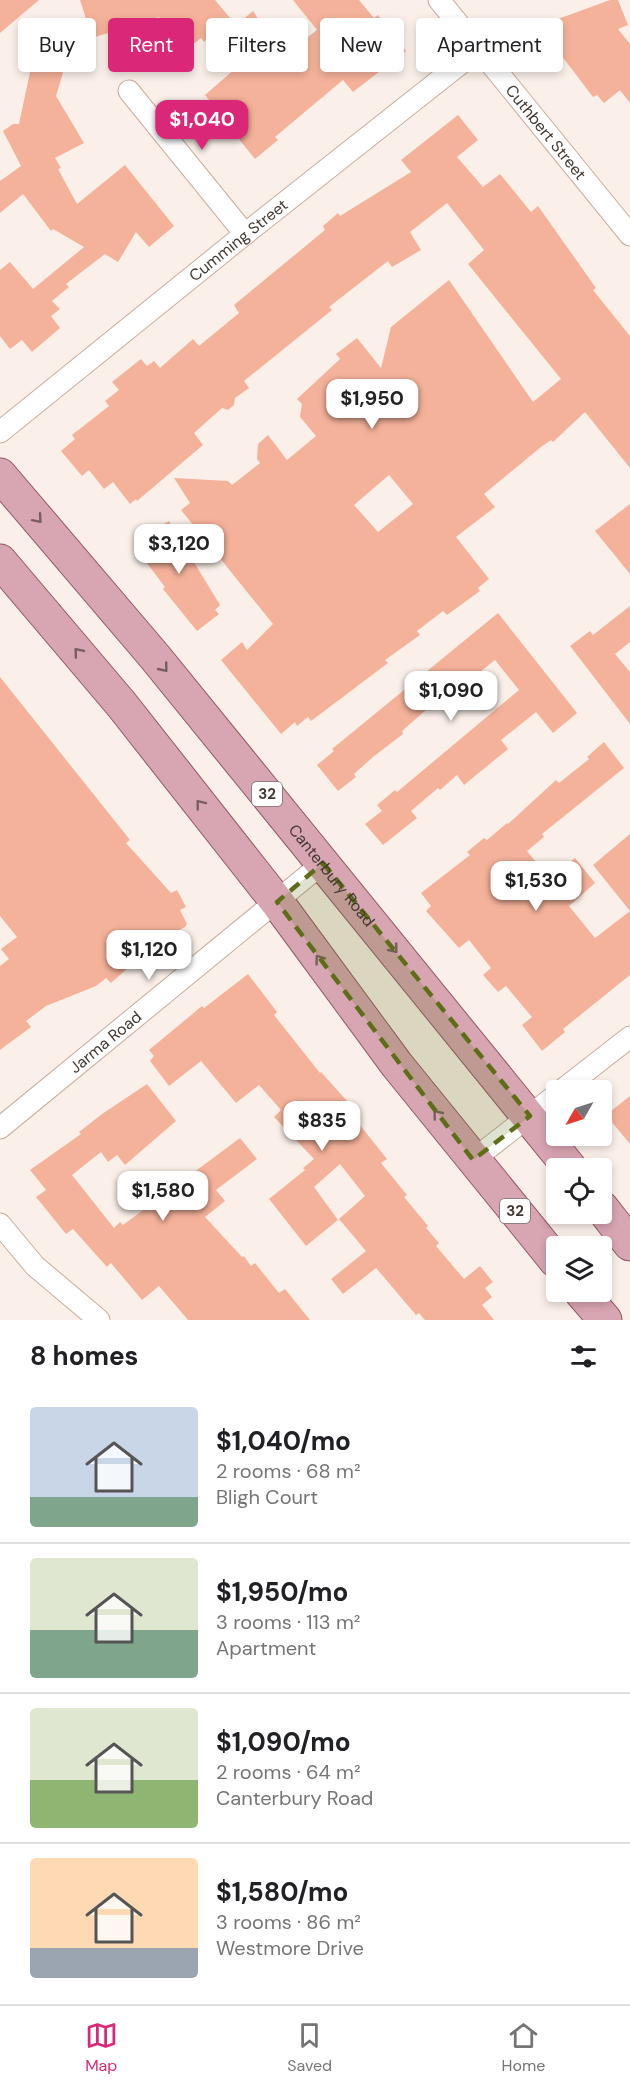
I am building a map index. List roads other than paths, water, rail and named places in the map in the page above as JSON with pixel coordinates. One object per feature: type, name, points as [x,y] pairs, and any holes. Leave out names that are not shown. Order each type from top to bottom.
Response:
[{"type":"main road","name":"Canterbury Road","points":[[0,475],[155,657],[562,1158]]},
{"type":"main road","name":"32","points":[[0,561],[122,705],[277,902],[397,1065],[546,1249]]},
{"type":"main road","points":[[612,1221],[630,1244]]},
{"type":"main road","points":[[590,1302],[605,1320]]},
{"type":"street","name":"Cuthbert Street","points":[[439,0],[454,18]]},
{"type":"street","name":"Cumming Street","points":[[0,432],[450,72]]},
{"type":"street","name":"Cuthbert Street","points":[[498,72],[630,235]]},
{"type":"street","points":[[129,92],[245,234]]},
{"type":"street","name":"Jarma Road","points":[[0,1128],[323,863]]},
{"type":"street","points":[[575,1080],[630,1037]]},
{"type":"street","points":[[473,1160],[546,1103]]},
{"type":"street","points":[[0,1224],[35,1266],[99,1320]]}]
